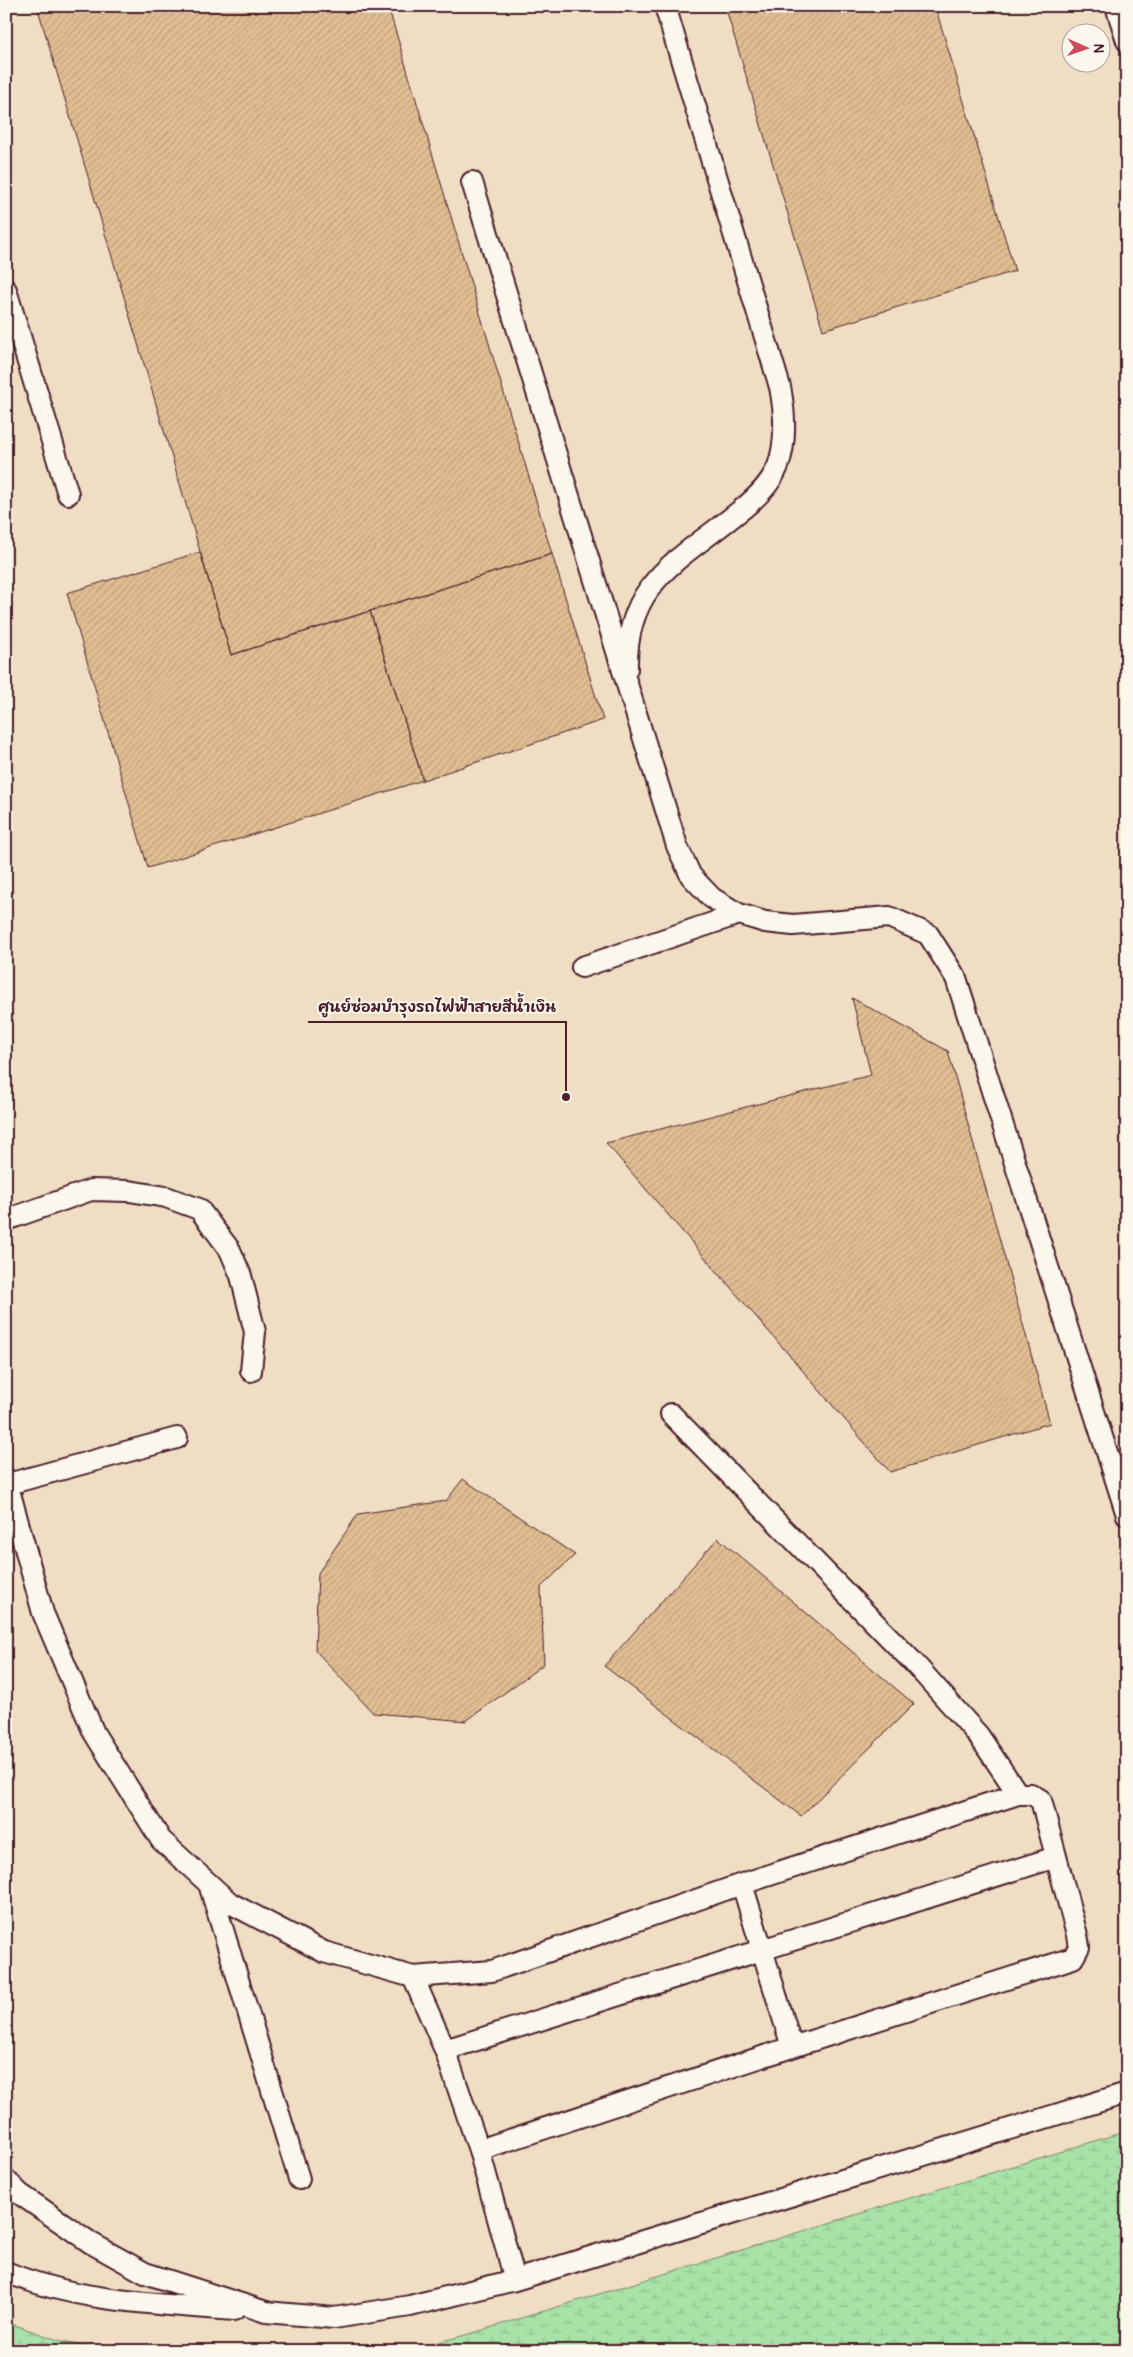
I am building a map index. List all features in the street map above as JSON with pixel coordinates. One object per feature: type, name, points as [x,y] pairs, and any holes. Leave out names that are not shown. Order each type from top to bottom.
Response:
[{"type":"lane","points":[[628,689],[627,649],[634,618],[648,588],[669,565],[747,506],[765,488],[778,466],[783,441],[784,412],[780,387],[665,6]]},
{"type":"lane","points":[[1116,6],[1127,42]]},
{"type":"lane","points":[[472,182],[677,846],[692,876],[712,898],[739,914],[765,922],[793,925],[889,917],[928,934],[956,978],[1127,1515]]},
{"type":"lane","points":[[6,290],[68,494]]},
{"type":"lane","points":[[582,967],[739,914]]},
{"type":"lane","points":[[6,1220],[91,1190],[129,1190],[166,1197],[199,1209],[230,1250],[241,1276],[255,1332],[251,1371]]},
{"type":"lane","points":[[671,1414],[914,1663],[979,1736],[1018,1794]]},
{"type":"lane","points":[[177,1438],[7,1481],[43,1613],[94,1733],[161,1840],[230,1903],[324,1952],[413,1977],[492,1971],[742,1884],[1018,1794],[1031,1794],[1041,1800],[1080,1947],[1073,1958],[792,2047],[478,2150]]},
{"type":"lane","points":[[445,2050],[1056,1857]]},
{"type":"lane","points":[[208,1884],[298,2179]]},
{"type":"lane","points":[[742,1884],[792,2047]]},
{"type":"lane","points":[[413,1977],[445,2050],[478,2150],[515,2280]]},
{"type":"lane","points":[[6,2272],[23,2279],[111,2301],[334,2318],[410,2306],[515,2280],[1127,2093]]},
{"type":"lane","points":[[6,2180],[20,2194],[91,2243],[145,2273],[266,2312]]},
{"type":"shaded area","points":[[6,6],[1127,6],[1127,2131],[473,2333],[404,2351],[114,2351],[58,2340],[6,2322]]},
{"type":"green space","points":[[1127,2131],[1127,2351],[404,2351],[473,2333]]},
{"type":"green space","points":[[6,2322],[58,2340],[114,2351],[6,2351]]},
{"type":"building","points":[[37,6],[388,6],[552,554],[231,655]]},
{"type":"building","points":[[725,6],[935,6],[1015,271],[823,330]]},
{"type":"building","points":[[200,552],[231,655],[370,611],[423,780],[148,868],[67,593]]},
{"type":"building","points":[[552,554],[603,720],[423,780],[370,611]]},
{"type":"building","points":[[852,998],[948,1051],[1050,1423],[890,1472],[606,1143],[871,1075]]},
{"type":"building","points":[[463,1479],[575,1555],[541,1587],[544,1664],[466,1721],[373,1713],[315,1650],[318,1573],[358,1514],[446,1501]]},
{"type":"building","points":[[718,1538],[914,1704],[801,1816],[604,1666]]},
{"type":"place","name":"ศูนย์ซ่อมบำรุงรถไฟฟ้าสายสีน้ำเงิน","points":[[566,1097]]}]
